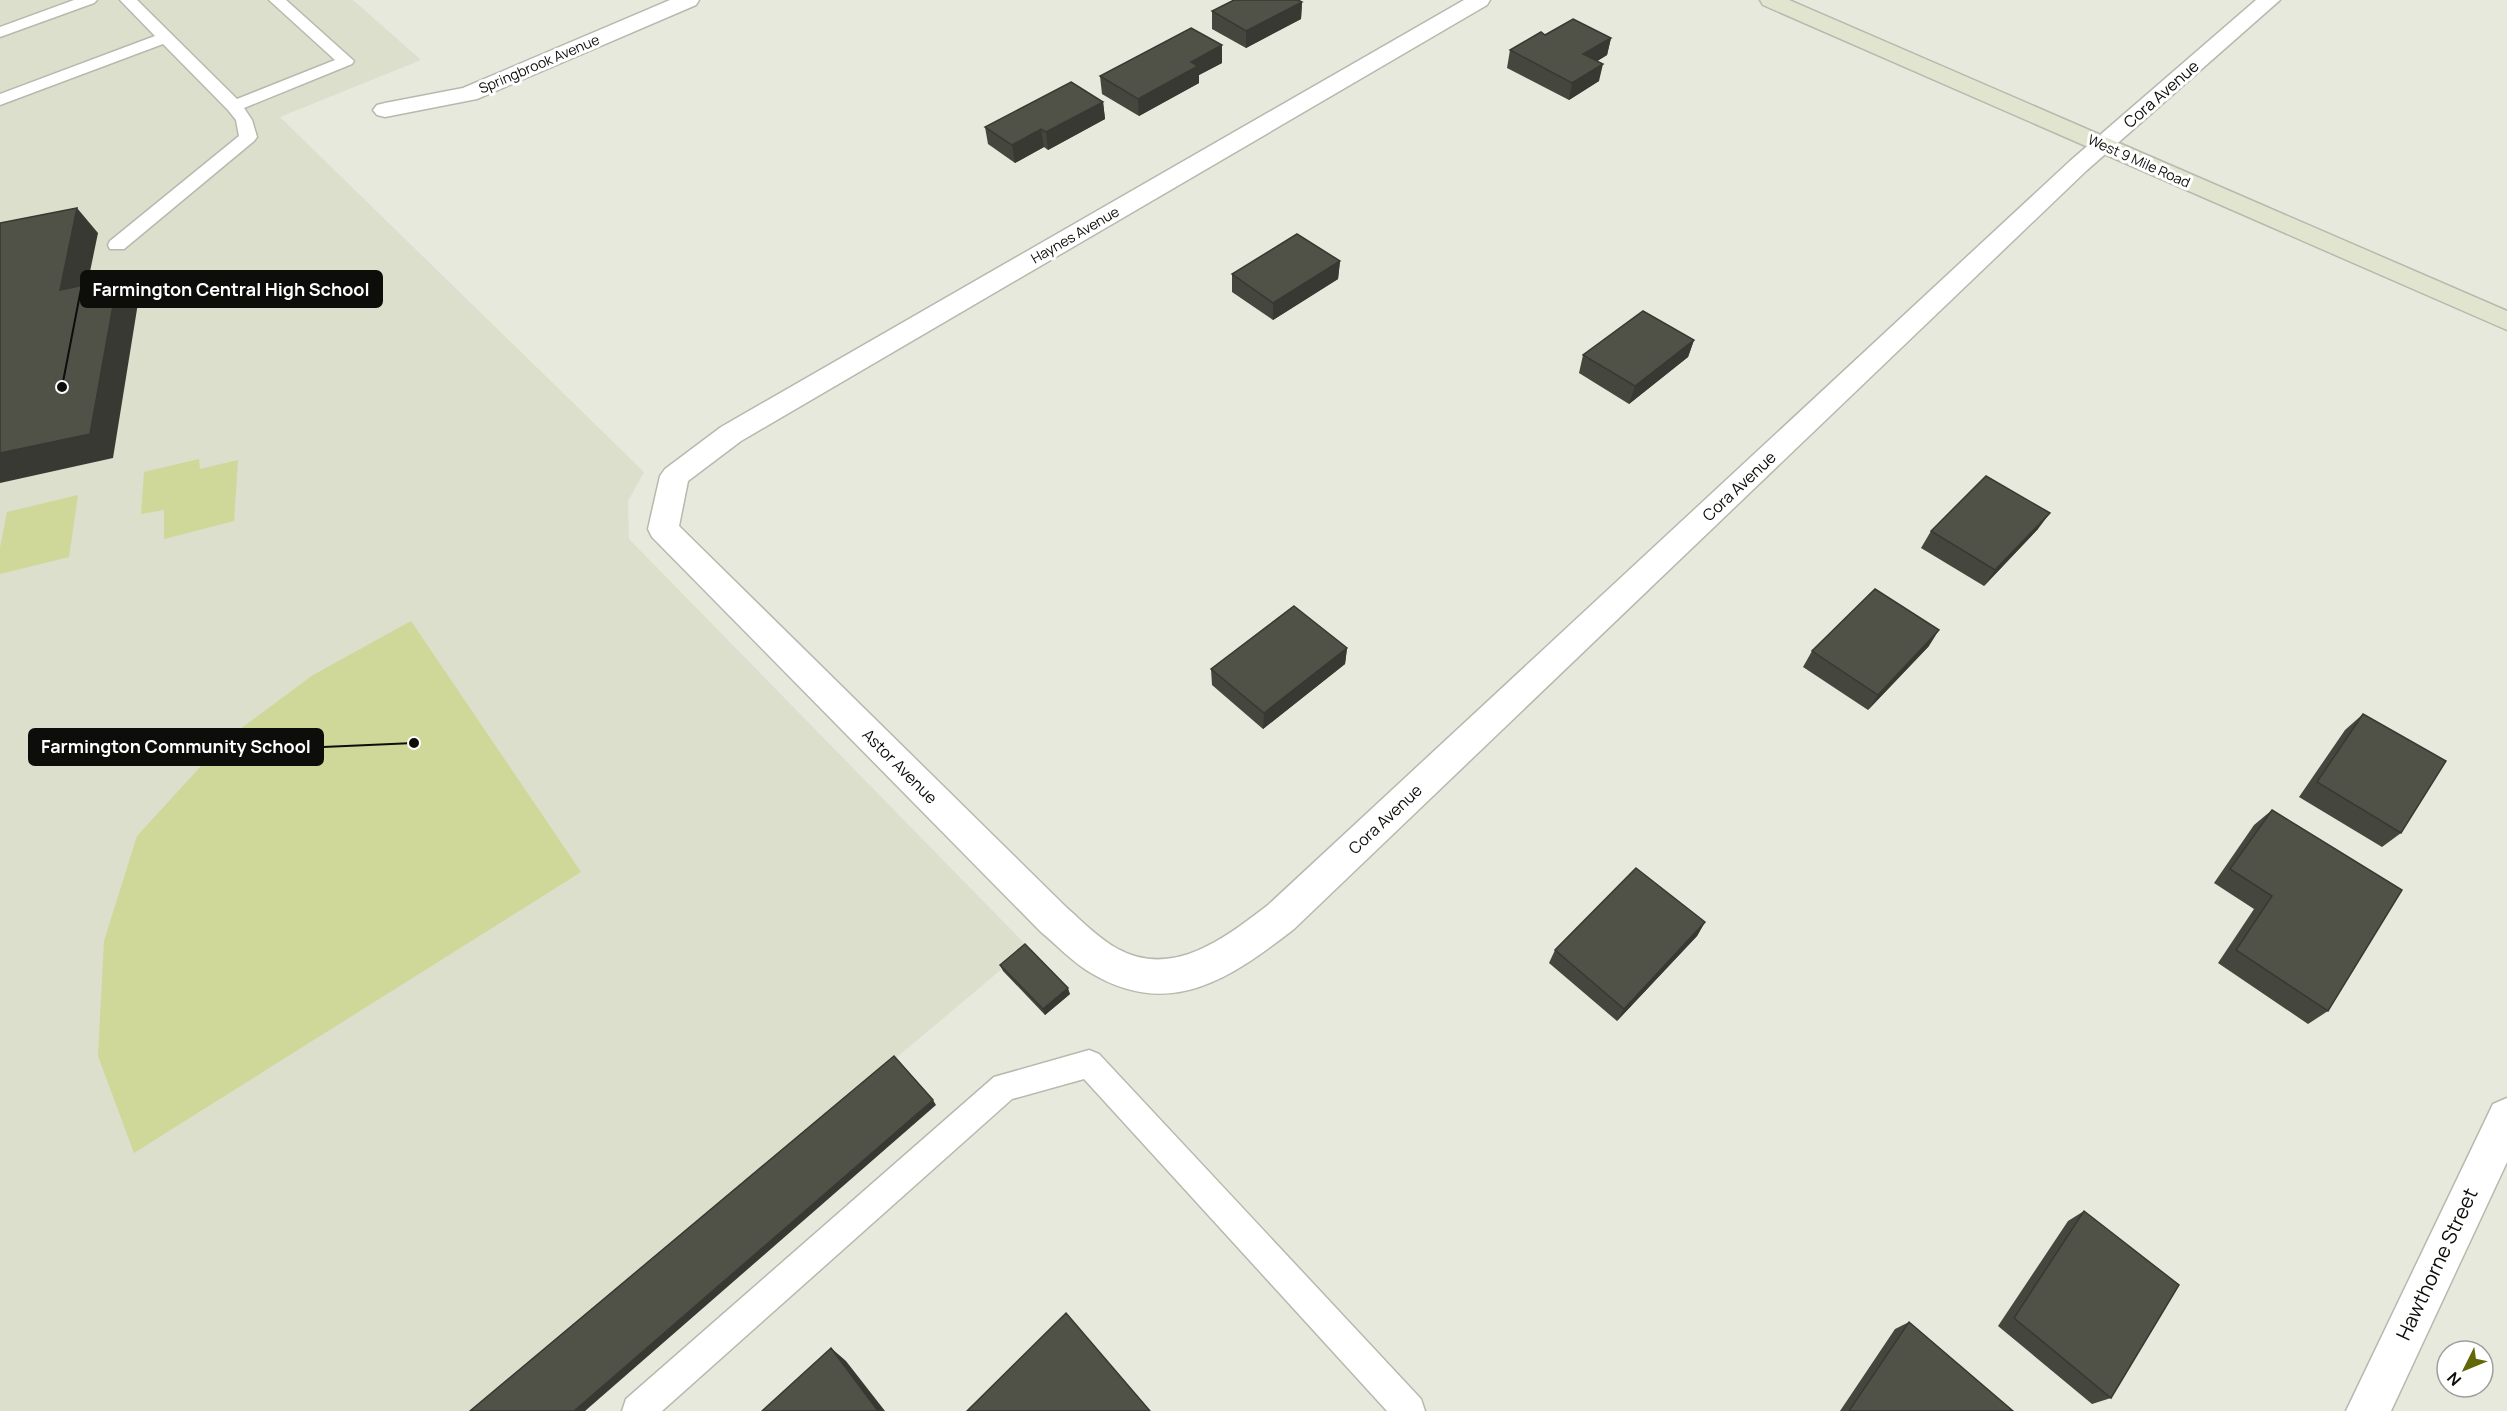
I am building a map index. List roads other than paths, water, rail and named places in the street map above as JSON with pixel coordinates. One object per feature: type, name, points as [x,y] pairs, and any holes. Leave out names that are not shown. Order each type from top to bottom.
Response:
[{"type":"street","name":"Springbrook Avenue","points":[[385,110],[469,94],[688,0]]},
{"type":"street","name":"Haynes Avenue","points":[[675,476],[731,434],[1479,0]]},
{"type":"street","name":"West 9 Mile Road","points":[[1771,0],[2507,321]]},
{"type":"street","name":"Cora Avenue","points":[[1206,968],[1240,950],[1281,917],[2102,145],[2269,0]]},
{"type":"street","name":"Astor Avenue","points":[[675,476],[663,529],[1054,920],[1104,962],[1137,976],[1176,977],[1206,968]]},
{"type":"street","name":"Hawthorne Street","points":[[2367,1411],[2507,1118]]},
{"type":"lane","points":[[0,32],[89,0]]},
{"type":"lane","points":[[117,245],[248,137],[244,120],[234,106],[128,0]]},
{"type":"lane","points":[[234,106],[346,61],[277,0]]},
{"type":"lane","points":[[0,100],[166,38]]},
{"type":"lane","points":[[638,1411],[1004,1087],[1089,1064],[1409,1411]]},
{"type":"place","name":"Farmington Central High School","points":[[62,387]]},
{"type":"place","name":"Farmington Community School","points":[[414,743]]}]
